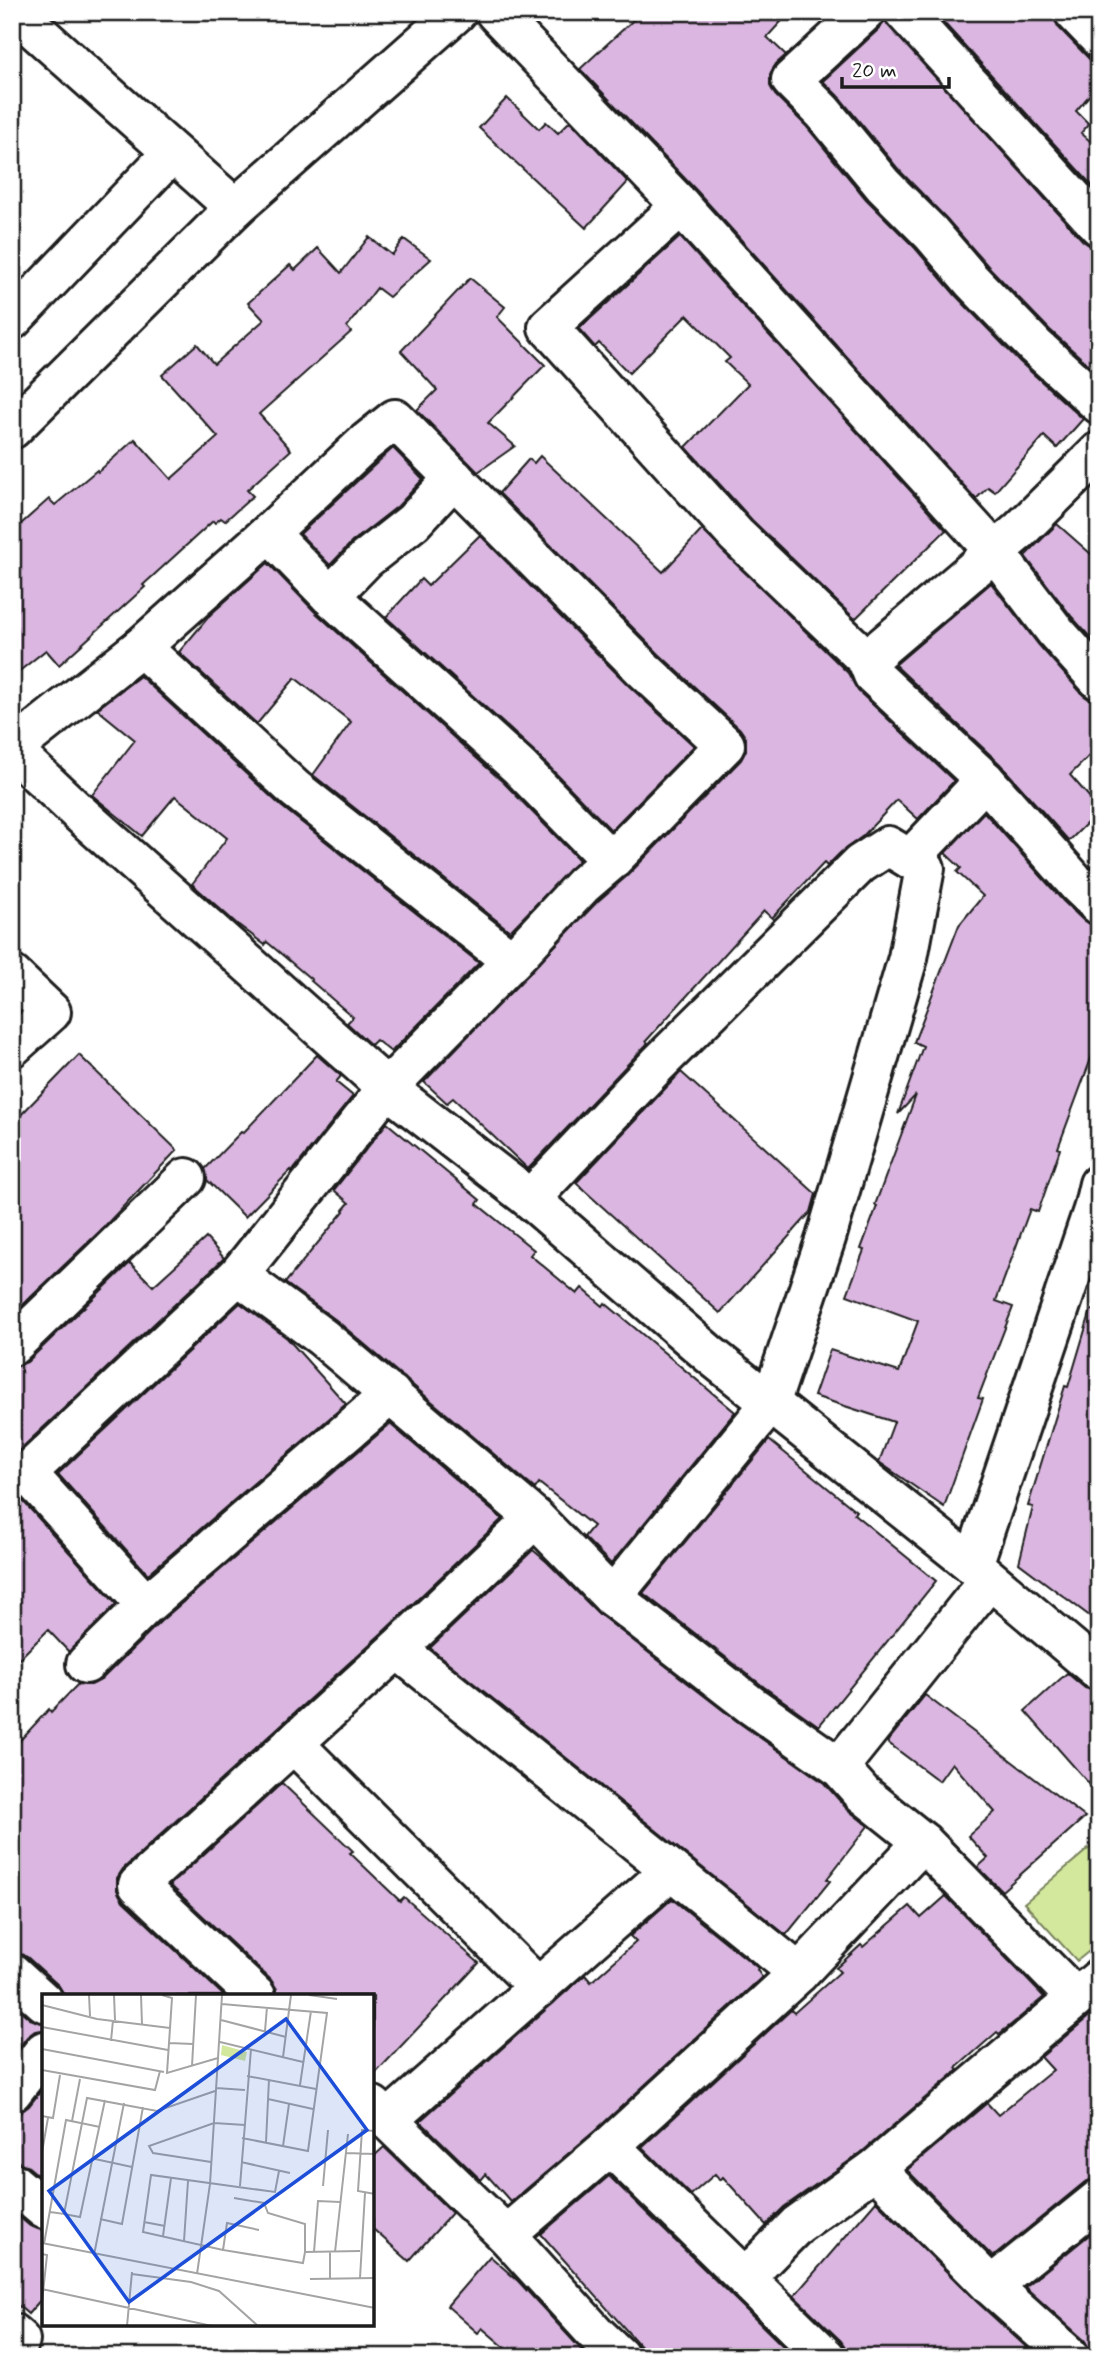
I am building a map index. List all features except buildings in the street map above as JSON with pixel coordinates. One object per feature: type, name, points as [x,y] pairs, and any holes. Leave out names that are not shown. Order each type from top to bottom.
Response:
[{"type":"street","points":[[15,12],[235,208]]},
{"type":"street","points":[[12,429],[235,208],[457,12]]},
{"type":"street","points":[[495,12],[681,206],[995,552],[1055,631],[1099,680]]},
{"type":"street","points":[[865,12],[791,80],[823,111],[883,185],[931,233],[972,281],[1035,346],[1099,404]]},
{"type":"street","points":[[904,12],[1099,226]]},
{"type":"street","points":[[1074,12],[1099,38]]},
{"type":"street","points":[[12,320],[172,153]]},
{"type":"street","points":[[681,206],[548,327],[736,535],[867,660],[873,675],[985,780],[1099,905]]},
{"type":"street","points":[[146,1605],[27,1473],[238,1275],[387,1088],[583,885],[611,861],[725,745],[644,670],[396,419],[364,444],[141,647],[12,750],[387,1088],[530,1199],[698,1345],[1099,1671]]},
{"type":"street","points":[[867,660],[995,552],[1098,453]]},
{"type":"street","points":[[330,596],[366,559],[412,522],[454,478]]},
{"type":"street","points":[[269,533],[330,596],[519,767],[611,861]]},
{"type":"street","points":[[141,647],[295,789],[512,961]]},
{"type":"street","points":[[910,859],[985,780]]},
{"type":"street","points":[[530,1199],[658,1064],[860,864],[888,846],[925,868],[908,958],[826,1238],[771,1405],[612,1597]]},
{"type":"street","points":[[12,975],[51,1012],[12,1047]]},
{"type":"street","points":[[12,1346],[186,1178]]},
{"type":"street","points":[[839,1767],[981,1573],[1099,1184]]},
{"type":"street","points":[[238,1275],[322,1337],[391,1394],[535,1518],[612,1597],[751,1705],[839,1767],[863,1794],[923,1842],[1088,1988],[876,2169],[797,2225],[746,2277]]},
{"type":"street","points":[[86,1664],[146,1605],[391,1394]]},
{"type":"street","points":[[254,1994],[138,1885],[397,1649],[535,1518]]},
{"type":"street","points":[[397,1649],[799,1973]]},
{"type":"street","points":[[293,1743],[539,1988]]},
{"type":"street","points":[[506,2235],[610,2146],[799,1973],[923,1842]]},
{"type":"street","points":[[620,2357],[506,2235],[380,2113],[539,1988],[671,1870]]},
{"type":"street","points":[[12,1973],[42,2000]]},
{"type":"street","points":[[12,2092],[42,2054]]},
{"type":"street","points":[[610,2146],[826,2357]]},
{"type":"street","points":[[876,2169],[990,2286],[1070,2357]]},
{"type":"street","points":[[12,2182],[42,2207]]},
{"type":"street","points":[[990,2286],[1099,2199]]},
{"type":"street","points":[[12,2333],[20,2340],[12,2349]]},
{"type":"green space","points":[[1099,1840],[1099,1943],[1077,1961],[1024,1903]]}]
